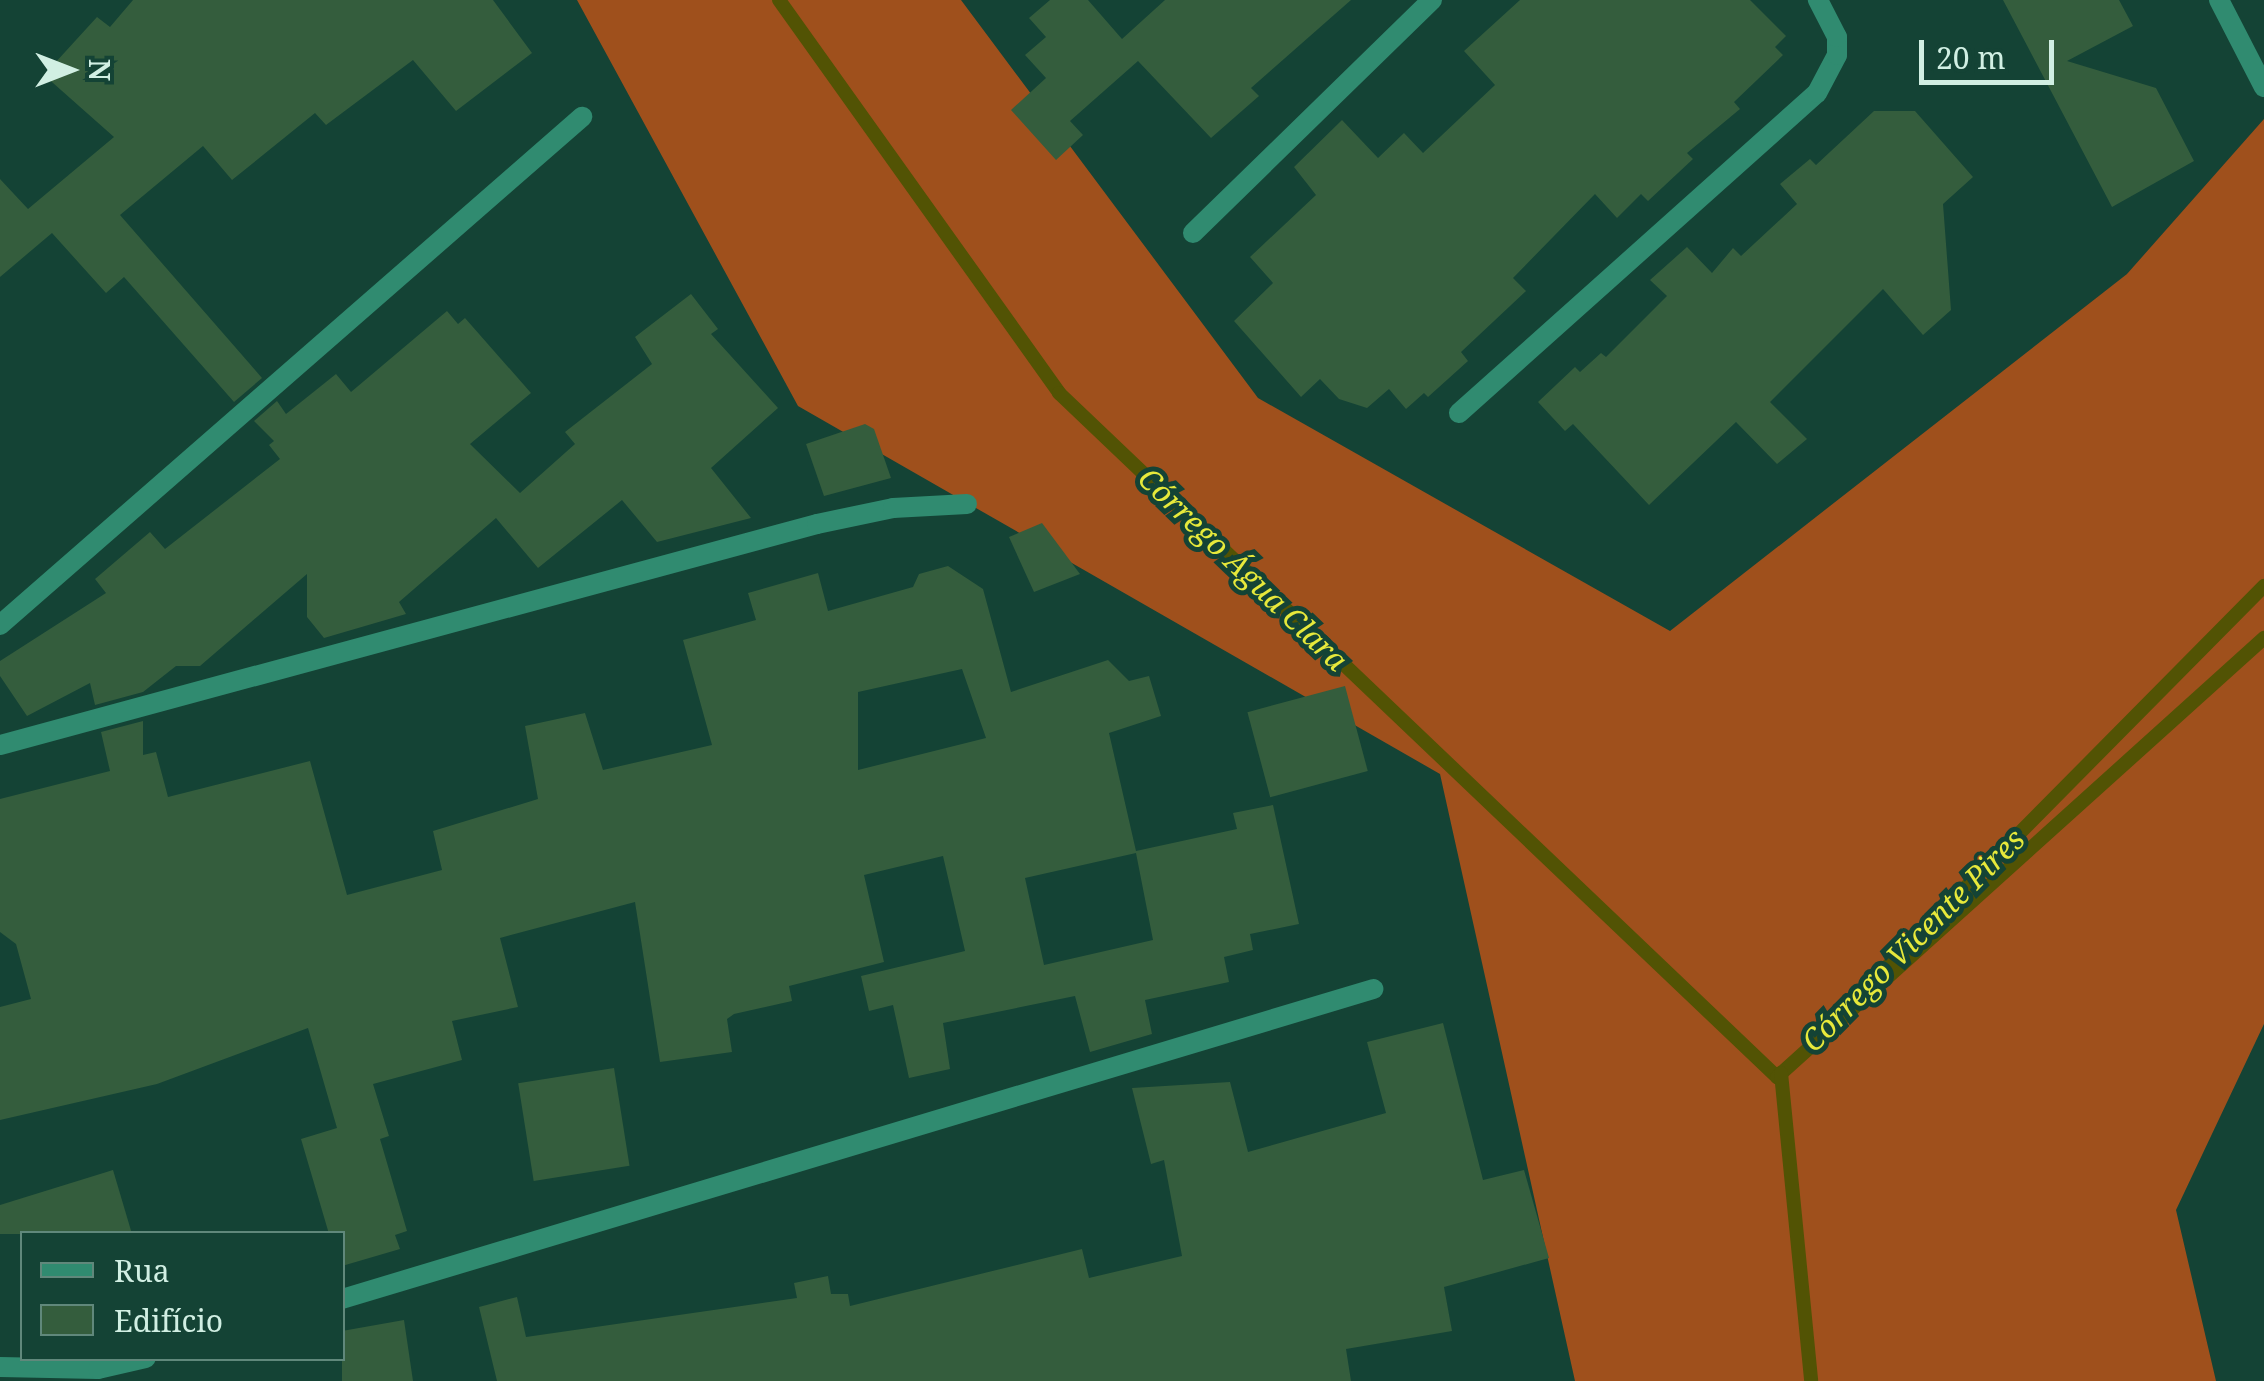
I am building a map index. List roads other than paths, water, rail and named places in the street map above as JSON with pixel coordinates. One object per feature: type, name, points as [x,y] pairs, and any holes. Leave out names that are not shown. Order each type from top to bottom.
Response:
[{"type":"street","points":[[1194,233],[1432,0]]},
{"type":"street","points":[[1459,413],[1818,93],[1837,55],[1837,37],[1818,0]]},
{"type":"street","points":[[2219,0],[2264,86]]},
{"type":"street","points":[[0,625],[582,117]]},
{"type":"street","points":[[0,745],[817,524],[894,508],[967,504]]},
{"type":"street","points":[[345,1298],[1373,990]]},
{"type":"street","points":[[0,1368],[98,1369],[133,1361]]},
{"type":"waterway","name":"Córrego Água Clara","points":[[779,0],[1059,393],[1777,1077],[2264,638]]},
{"type":"waterway","name":"Córrego Vicente Pires","points":[[1888,966],[2264,586]]},
{"type":"waterway","name":"Córrego Vicente Pires","points":[[1781,1073],[1811,1381]]}]
